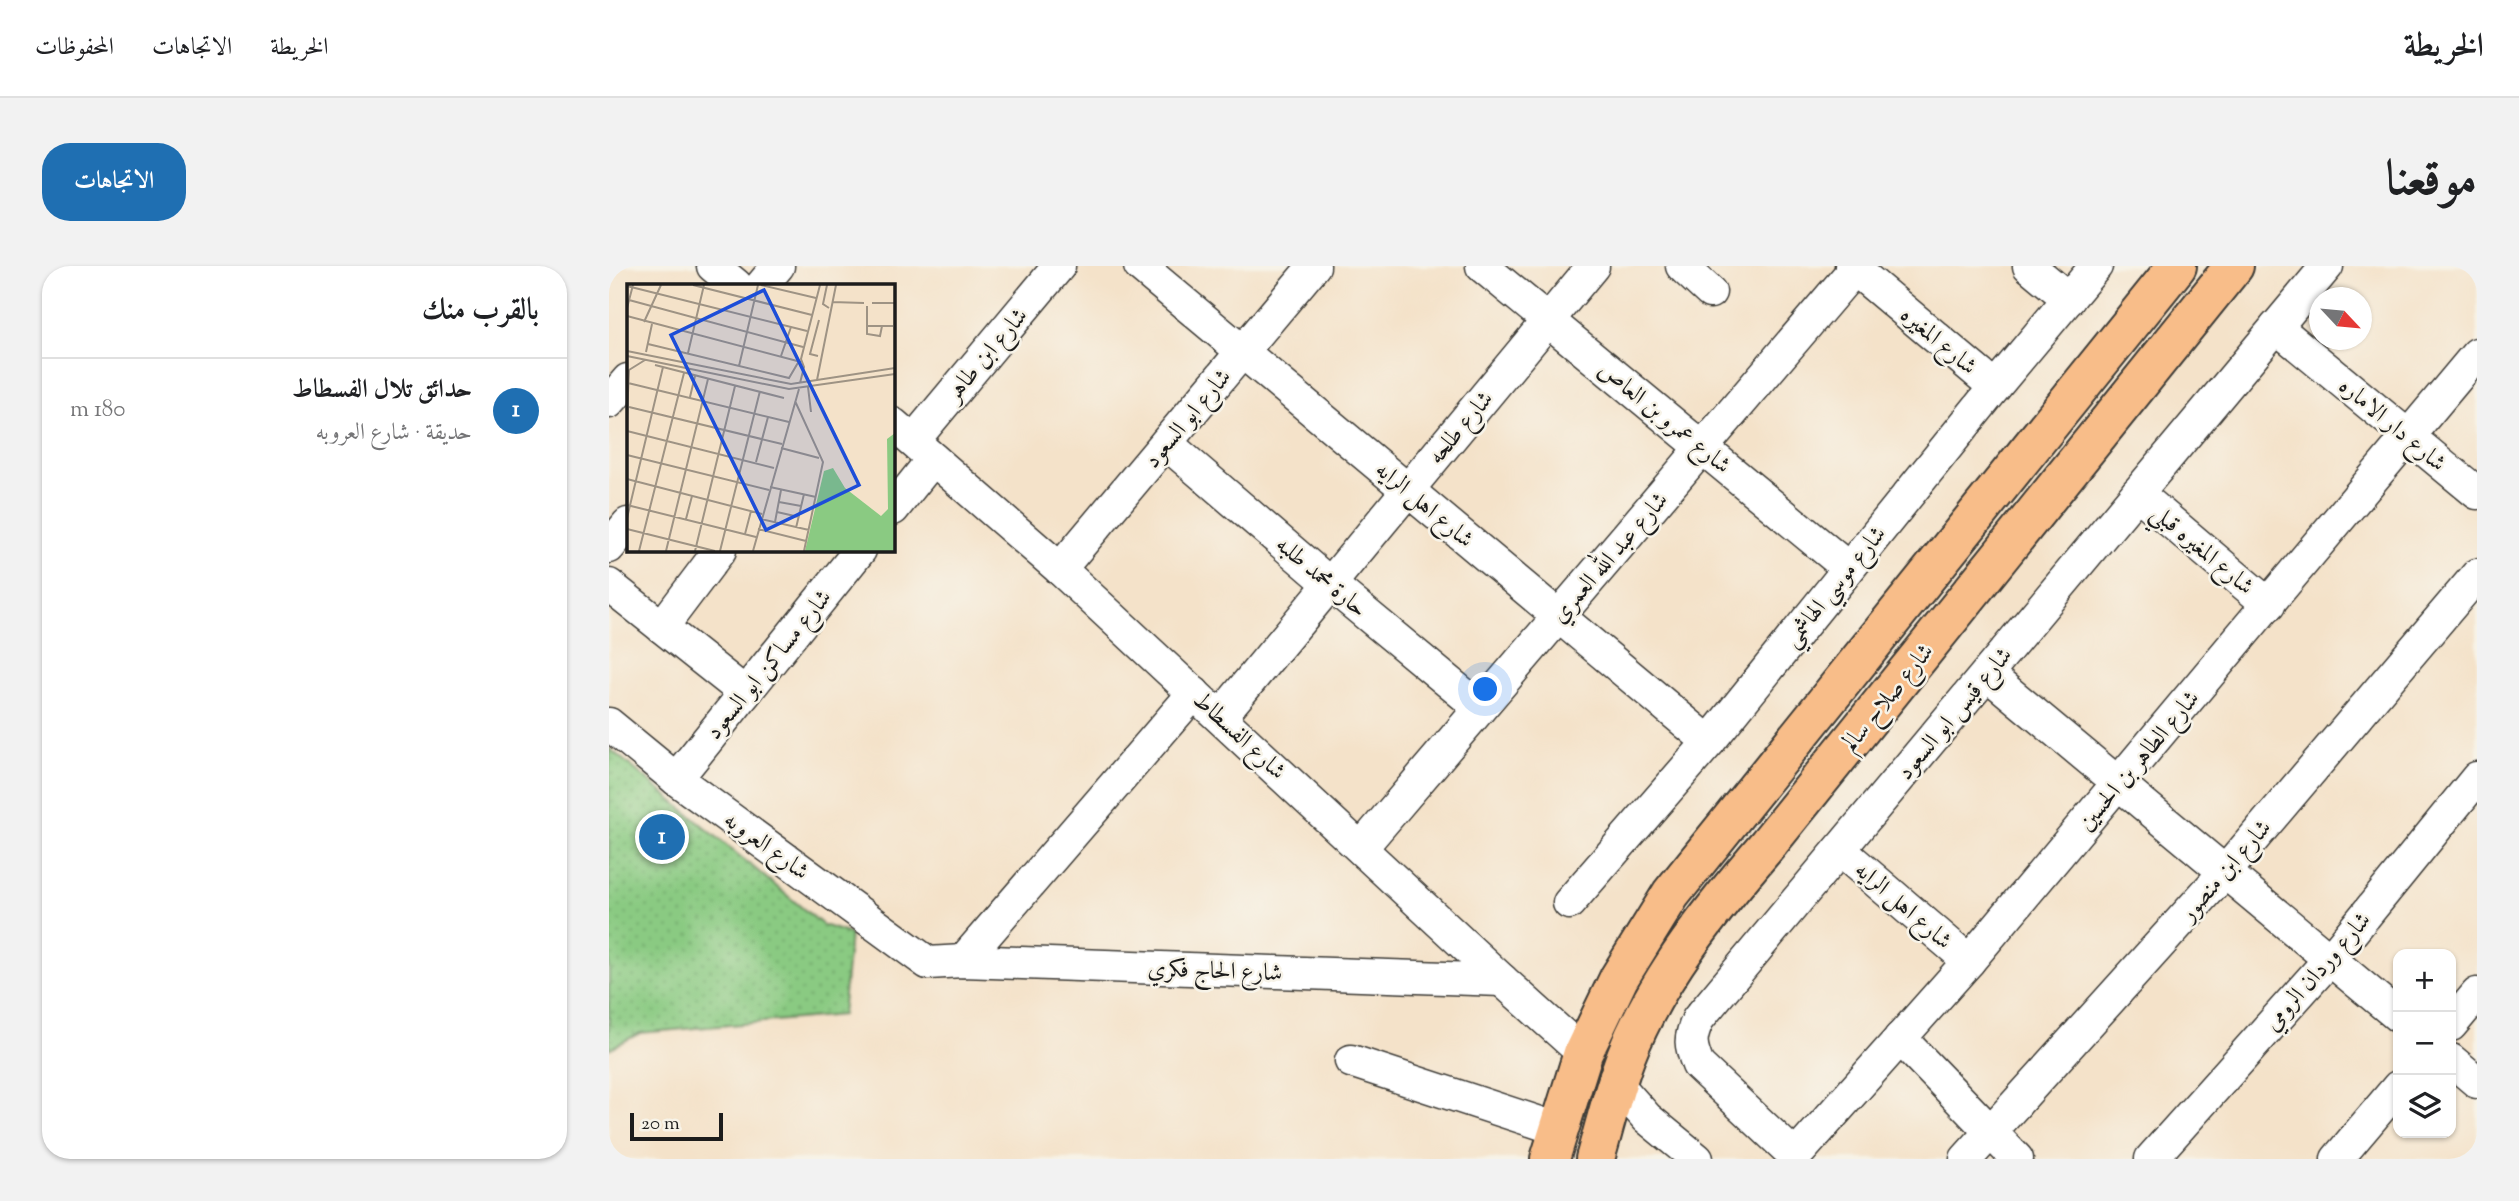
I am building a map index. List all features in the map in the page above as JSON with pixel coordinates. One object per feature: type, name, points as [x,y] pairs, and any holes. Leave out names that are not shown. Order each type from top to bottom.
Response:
[{"type":"highway","name":"شارع صلاح سالم","points":[[1554,1144],[1583,1053],[1619,978],[1671,894],[2177,266]]},
{"type":"highway","name":"شارع صلاح سالم","points":[[1595,1159],[1626,1054],[1646,1013],[1674,967],[1718,903],[2234,266]]},
{"type":"street","points":[[763,284],[778,266]]},
{"type":"street","name":"شارع ابن طاهر","points":[[913,441],[1059,266]]},
{"type":"street","name":"شارع اهل الرايه","points":[[1140,266],[1709,742]]},
{"type":"street","name":"شارع ابو السعود","points":[[1060,569],[1314,266]]},
{"type":"street","name":"شارع عمرو بن العاص","points":[[1482,266],[1848,568]]},
{"type":"street","name":"شارع طلحه","points":[[1220,717],[1593,266]]},
{"type":"street","points":[[1682,266],[1710,292]]},
{"type":"street","points":[[2029,266],[2069,299]]},
{"type":"street","name":"شارع موسي الهاشمي","points":[[1569,902],[1709,742],[2096,266]]},
{"type":"street","name":"شارع قيس ابو السعود","points":[[1794,1157],[1698,1065],[1691,1036],[1698,1019],[2327,266]]},
{"type":"street","name":"شارع المغيره","points":[[1854,267],[1995,387]]},
{"type":"street","name":"شارع عبد الله العمري","points":[[1361,848],[1854,267]]},
{"type":"street","name":"شارع دار الاماره","points":[[2276,327],[2477,493]]},
{"type":"street","name":"شارع الطاهر بن الحسين","points":[[1794,1157],[1969,961],[2477,354]]},
{"type":"street","points":[[609,402],[627,381]]},
{"type":"street","points":[[894,506],[913,441]]},
{"type":"street","name":"شارع الفسطاط","points":[[913,441],[1060,569],[1501,980],[1583,1053]]},
{"type":"street","name":"حارة محمد طلبه","points":[[1166,443],[1480,708]]},
{"type":"street","name":"شارع المغيره قبلي","points":[[2137,493],[2269,605]]},
{"type":"street","points":[[609,547],[627,525]]},
{"type":"street","points":[[662,626],[719,551]]},
{"type":"street","name":"شارع مساكن ابو السعود","points":[[676,779],[859,551]]},
{"type":"street","name":"شارع ابن منصور","points":[[1966,1159],[2225,872],[2477,575]]},
{"type":"street","points":[[609,585],[745,693]]},
{"type":"street","points":[[1987,674],[2393,1012]]},
{"type":"street","points":[[963,961],[1194,693]]},
{"type":"street","name":"شارع العروبه","points":[[609,724],[676,779],[928,963]]},
{"type":"street","name":"شارع وردان الرومي","points":[[2151,1159],[2330,959],[2477,778]]},
{"type":"street","name":"شارع اهل الرايه","points":[[1840,850],[1969,961]]},
{"type":"street","name":"شارع الحاج فكري","points":[[928,963],[963,961],[1501,980]]},
{"type":"street","points":[[2456,1019],[2477,994]]},
{"type":"street","points":[[1900,1038],[2017,1159]]},
{"type":"street","points":[[1351,1061],[1554,1144]]},
{"type":"street","points":[[2456,1064],[2477,1082]]},
{"type":"street","points":[[1616,1083],[1647,1118],[1697,1159]]},
{"type":"street","points":[[2337,1159],[2393,1093]]},
{"type":"green space","points":[[609,748],[823,925],[850,934],[842,1015],[640,1033],[609,1049]]},
{"type":"place","name":"حدائق تلال الفسطاط","points":[[662,837]]}]
